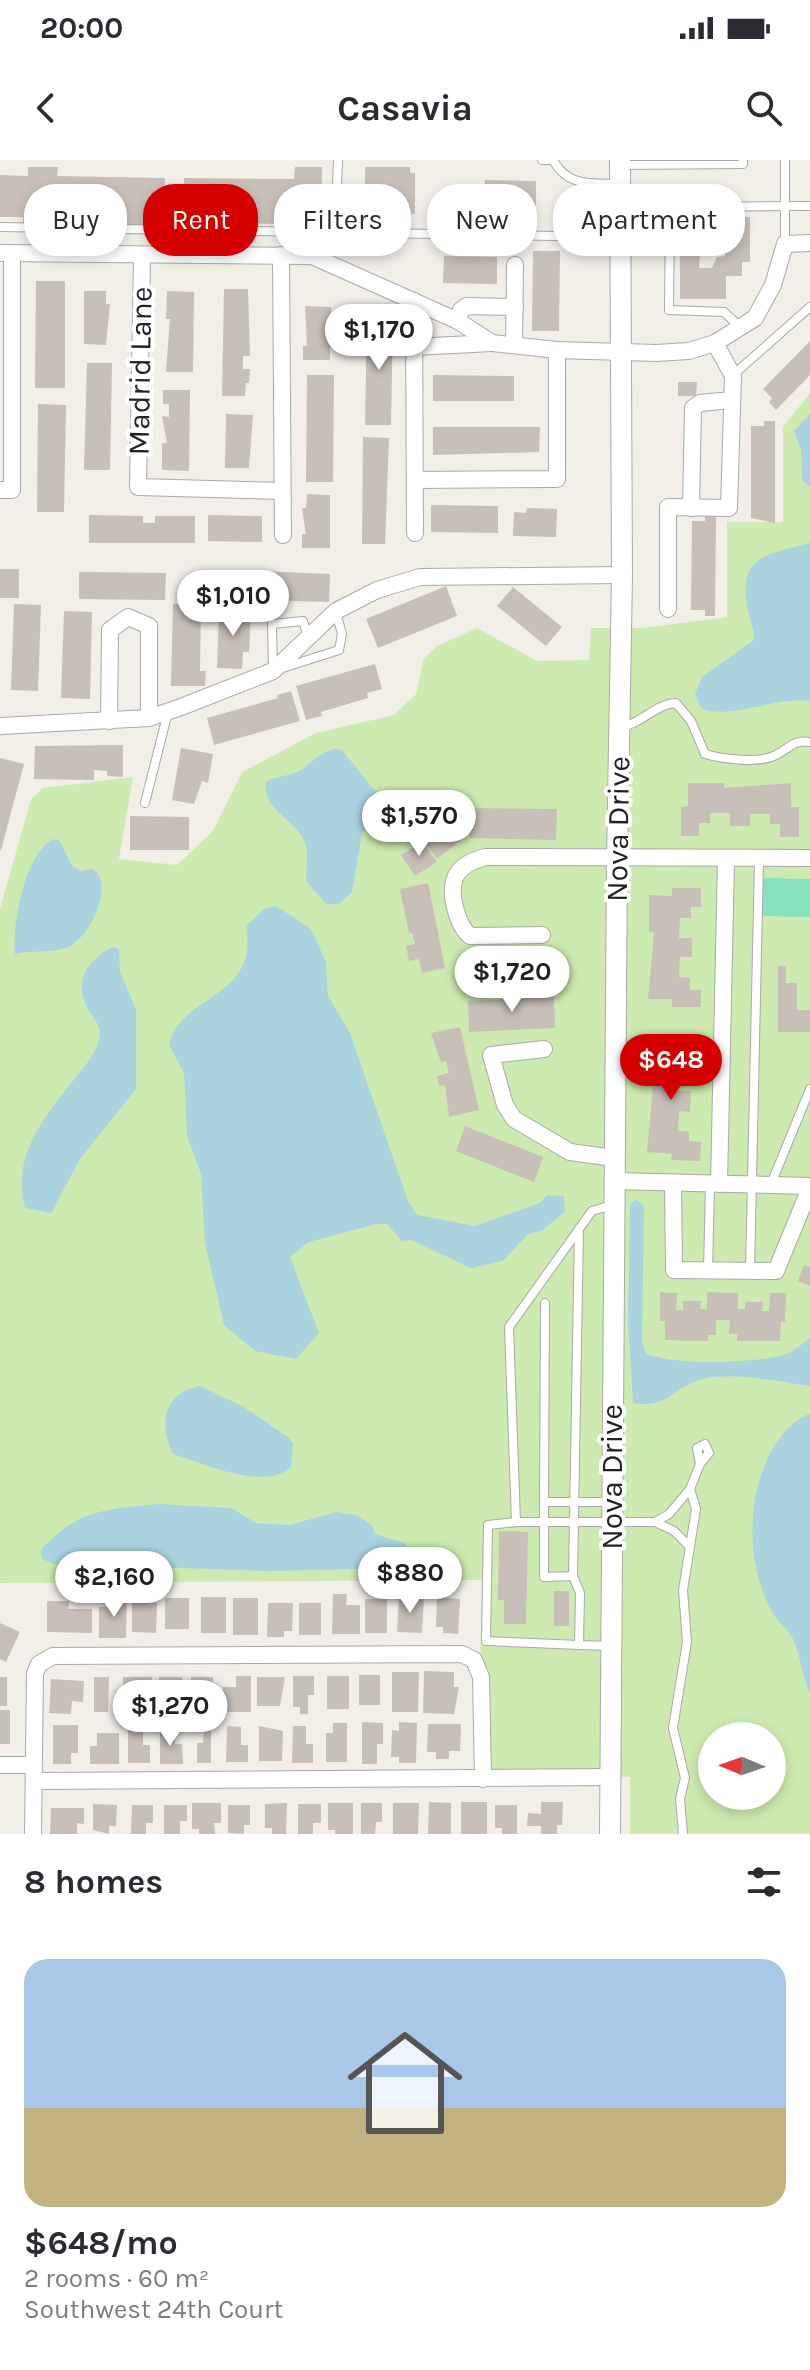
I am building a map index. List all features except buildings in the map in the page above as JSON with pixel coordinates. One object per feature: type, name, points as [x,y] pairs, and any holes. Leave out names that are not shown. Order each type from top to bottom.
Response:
[{"type":"street","points":[[414,347],[492,343],[557,350],[689,351],[715,343],[755,318],[773,285],[785,244],[810,243]]},
{"type":"street","points":[[0,490],[12,490],[6,253],[274,255]]},
{"type":"street","name":"Madrid Lane","points":[[142,256],[138,487],[281,491]]},
{"type":"street","points":[[281,256],[283,535]]},
{"type":"street","points":[[312,256],[331,261],[458,321],[492,343]]},
{"type":"street","name":"Nova Drive","points":[[610,1834],[614,1158],[622,575],[621,256]]},
{"type":"street","points":[[514,345],[515,265]]},
{"type":"street","points":[[414,301],[415,533]]},
{"type":"street","points":[[458,321],[461,310],[467,306],[515,307]]},
{"type":"street","points":[[668,609],[668,507],[729,508],[733,376],[715,343]]},
{"type":"street","points":[[415,480],[557,479],[557,350]]},
{"type":"street","points":[[691,508],[693,408],[700,403],[732,400]]},
{"type":"street","points":[[0,726],[149,718],[169,712],[273,671],[336,611],[377,590],[420,577],[622,575]]},
{"type":"street","points":[[109,721],[110,630],[128,617],[149,626],[149,718]]},
{"type":"street","points":[[542,935],[470,936],[461,929],[453,892],[457,874],[471,861],[485,857],[617,860],[810,858]]},
{"type":"street","points":[[714,1184],[726,860]]},
{"type":"street","points":[[544,1049],[491,1055],[505,1105],[514,1119],[570,1152],[614,1158]]},
{"type":"street","points":[[614,1181],[810,1187],[776,1271],[708,1271],[674,1270],[673,1183]]},
{"type":"street","points":[[33,1834],[35,1673],[39,1664],[53,1656],[462,1654],[474,1660],[481,1677],[483,1779]]},
{"type":"street","points":[[0,1765],[33,1773],[483,1779],[610,1777]]},
{"type":"lane","points":[[337,184],[338,160]]},
{"type":"lane","points":[[542,160],[553,160],[561,174],[575,183],[620,170],[743,164],[743,160]]},
{"type":"lane","points":[[785,160],[785,244]]},
{"type":"lane","points":[[740,327],[724,312],[669,310],[670,207],[810,206]]},
{"type":"lane","points":[[0,227],[274,230]]},
{"type":"lane","points":[[411,233],[553,236]]},
{"type":"lane","points":[[733,376],[810,307]]},
{"type":"lane","points":[[308,636],[303,621],[272,624],[273,671],[339,650],[342,634],[336,611]]},
{"type":"lane","points":[[619,727],[634,725],[655,710],[676,703],[683,706],[705,754],[715,757],[769,757],[792,743],[810,742]]},
{"type":"lane","points":[[145,803],[169,712]]},
{"type":"lane","points":[[750,1271],[762,1184],[759,860]]},
{"type":"lane","points":[[762,1184],[810,1089]]},
{"type":"lane","points":[[708,1271],[714,1184]]},
{"type":"lane","points":[[516,1522],[509,1327],[592,1211],[614,1204]]},
{"type":"lane","points":[[579,1229],[573,1576],[580,1593],[579,1645]]},
{"type":"lane","points":[[545,1303],[544,1577],[573,1576]]},
{"type":"lane","points":[[655,1522],[669,1514],[690,1489],[700,1464]]},
{"type":"lane","points":[[683,1834],[680,1799],[685,1778],[673,1728],[687,1642],[683,1590],[696,1509],[690,1489]]},
{"type":"lane","points":[[544,1502],[576,1502],[655,1522],[674,1531],[690,1548]]},
{"type":"lane","points":[[611,1646],[486,1641],[488,1525],[576,1522],[612,1511]]},
{"type":"green space","points":[[810,393],[810,1834],[630,1834],[630,1777],[478,1775],[482,1580],[0,1583],[0,909],[31,799],[43,788],[133,777],[119,859],[177,865],[213,831],[242,772],[316,733],[394,715],[416,694],[424,658],[437,646],[477,628],[537,661],[589,660],[591,628],[643,628],[727,617],[727,522],[783,522],[783,427]]},
{"type":"green space","points":[[762,878],[810,879],[810,917],[761,916]]},
{"type":"water","points":[[810,414],[810,487],[802,480],[801,450],[794,431]]},
{"type":"water","points":[[810,543],[810,701],[797,700],[723,712],[701,708],[695,694],[702,677],[754,640],[746,596],[750,570],[766,556]]},
{"type":"water","points":[[335,749],[342,750],[379,796],[379,803],[362,834],[352,892],[339,904],[326,904],[306,881],[305,843],[269,801],[266,782],[297,772]]},
{"type":"water","points":[[53,839],[60,841],[72,866],[80,871],[93,869],[102,888],[100,900],[90,924],[74,943],[66,948],[15,954],[22,891],[35,859]]},
{"type":"water","points":[[276,906],[311,929],[326,962],[328,996],[350,1033],[408,1201],[417,1215],[475,1226],[540,1203],[547,1195],[564,1196],[565,1212],[541,1231],[528,1234],[503,1261],[471,1268],[411,1240],[402,1241],[387,1224],[376,1224],[309,1242],[290,1257],[319,1333],[296,1359],[255,1351],[224,1325],[205,1243],[201,1174],[187,1136],[184,1073],[169,1045],[176,1028],[188,1015],[231,982],[241,968],[247,950],[246,926],[264,909]]},
{"type":"water","points":[[113,947],[119,949],[120,972],[136,1010],[136,1089],[80,1159],[51,1213],[25,1208],[23,1169],[35,1134],[91,1058],[100,1038],[99,1027],[84,1001],[84,974],[95,959]]},
{"type":"water","points":[[635,1199],[644,1206],[642,1343],[646,1353],[673,1360],[755,1360],[784,1355],[810,1338],[810,1386],[756,1378],[714,1377],[692,1383],[655,1403],[633,1403],[628,1320],[630,1206]]},
{"type":"water","points":[[200,1386],[242,1406],[288,1437],[293,1444],[291,1467],[280,1474],[250,1476],[173,1454],[166,1431],[167,1411],[178,1395]]},
{"type":"water","points":[[810,1414],[810,1693],[794,1641],[774,1616],[763,1593],[752,1532],[757,1490],[771,1452],[787,1429]]},
{"type":"water","points":[[159,1504],[231,1508],[256,1523],[290,1525],[336,1512],[357,1515],[372,1525],[375,1534],[404,1543],[418,1558],[414,1564],[397,1568],[269,1571],[54,1564],[42,1559],[41,1550],[54,1536],[81,1519],[109,1510]]}]
